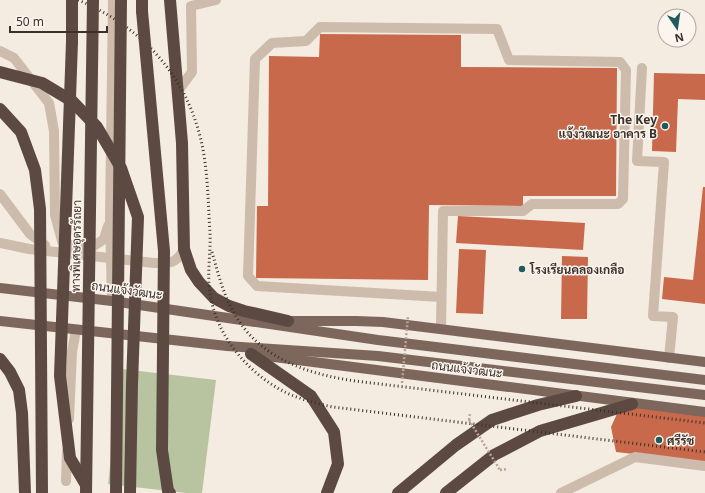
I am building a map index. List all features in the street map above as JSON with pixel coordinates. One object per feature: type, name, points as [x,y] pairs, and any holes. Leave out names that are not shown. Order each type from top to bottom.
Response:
[{"type":"highway","points":[[72,0],[72,42],[60,376],[70,458],[90,493]]},
{"type":"highway","name":"ทางพิเศษอุดรรัถยา","points":[[86,493],[93,0]]},
{"type":"highway","points":[[116,493],[121,0]]},
{"type":"highway","points":[[170,0],[182,143],[184,249],[191,270],[199,282],[214,298],[229,306],[288,321]]},
{"type":"highway","points":[[142,5],[164,251],[162,450],[168,491],[170,493]]},
{"type":"highway","points":[[0,72],[42,83],[72,101],[97,127],[121,168],[138,217],[130,493]]},
{"type":"highway","points":[[0,109],[21,132],[35,170],[40,209],[42,493]]},
{"type":"highway","points":[[250,354],[311,396],[334,432],[338,464],[327,493]]},
{"type":"highway","points":[[0,359],[10,372],[19,390],[22,414],[25,493]]},
{"type":"highway","points":[[398,493],[456,445],[492,420],[538,405],[576,396]]},
{"type":"highway","points":[[446,493],[494,455],[540,431],[632,404]]},
{"type":"main road","name":"ถนนแจ้งวัฒนะ","points":[[0,288],[112,301],[250,320],[378,340],[705,380]]},
{"type":"main road","name":"ถนนแจ้งวัฒนะ","points":[[250,320],[383,322],[705,362]]},
{"type":"main road","name":"ถนนแจ้งวัฒนะ","points":[[0,321],[227,346],[378,356],[705,395]]},
{"type":"main road","name":"ถนนแจ้งวัฒนะ","points":[[227,346],[250,354],[632,404],[705,412]]},
{"type":"street","points":[[99,256],[107,241],[110,218],[114,0]]},
{"type":"street","points":[[178,91],[192,72],[191,6],[216,0]]},
{"type":"street","points":[[441,297],[257,286],[248,276],[255,59],[272,43],[306,41],[320,27],[497,29],[509,60],[620,62],[626,70],[623,199],[618,204],[532,204],[523,211],[443,211],[441,329]]},
{"type":"street","points":[[0,51],[14,58],[49,103],[54,131],[55,215],[62,242],[78,248],[91,248],[107,241]]},
{"type":"street","points":[[642,68],[637,160],[664,162],[653,316],[673,317],[669,358]]},
{"type":"street","points":[[0,194],[30,234],[58,252]]},
{"type":"street","points":[[107,241],[111,258],[112,301]]},
{"type":"street","points":[[0,243],[58,252],[154,263],[168,263],[179,258],[184,249]]},
{"type":"street","points":[[66,481],[72,352],[76,330]]},
{"type":"street","points":[[561,493],[635,457],[705,466]]},
{"type":"path","points":[[402,383],[408,316]]},
{"type":"path","points":[[470,413],[469,420],[500,470],[507,469]]},
{"type":"green space","points":[[122,369],[216,380],[202,493],[186,493],[108,484]]},
{"type":"building","points":[[320,34],[461,35],[461,67],[617,68],[616,196],[523,196],[523,206],[429,205],[428,280],[256,278],[257,206],[268,206],[269,56],[319,57]]},
{"type":"building","name":"The Key แจ้งวัฒนะ อาคาร B","points":[[654,73],[705,74],[705,100],[678,99],[676,152],[652,151]]},
{"type":"building","points":[[703,187],[705,187],[705,304],[662,299],[664,277],[693,280]]},
{"type":"building","points":[[458,216],[585,223],[583,250],[456,243]]},
{"type":"building","points":[[459,249],[486,250],[483,314],[456,313]]},
{"type":"building","points":[[562,256],[588,257],[587,319],[561,319]]},
{"type":"building","name":"ศรีรัช","points":[[621,405],[705,415],[705,462],[616,452],[611,427]]},
{"type":"railway","points":[[78,0],[121,23],[140,38],[157,55],[171,73],[184,94],[194,116],[201,140],[205,163],[210,233],[209,282],[215,314],[229,343],[239,356],[262,378],[289,394],[311,402],[333,407],[705,452]]},
{"type":"railway","points":[[212,252],[227,298],[244,329],[257,342],[271,352],[286,361],[319,374],[355,381],[705,423]]},
{"type":"place","name":"The Key แจ้งวัฒนะ อาคาร B","points":[[665,126]]},
{"type":"place","name":"โรงเรียนคลองเกลือ","points":[[522,269]]},
{"type":"place","name":"ศรีรัช","points":[[659,440]]}]
